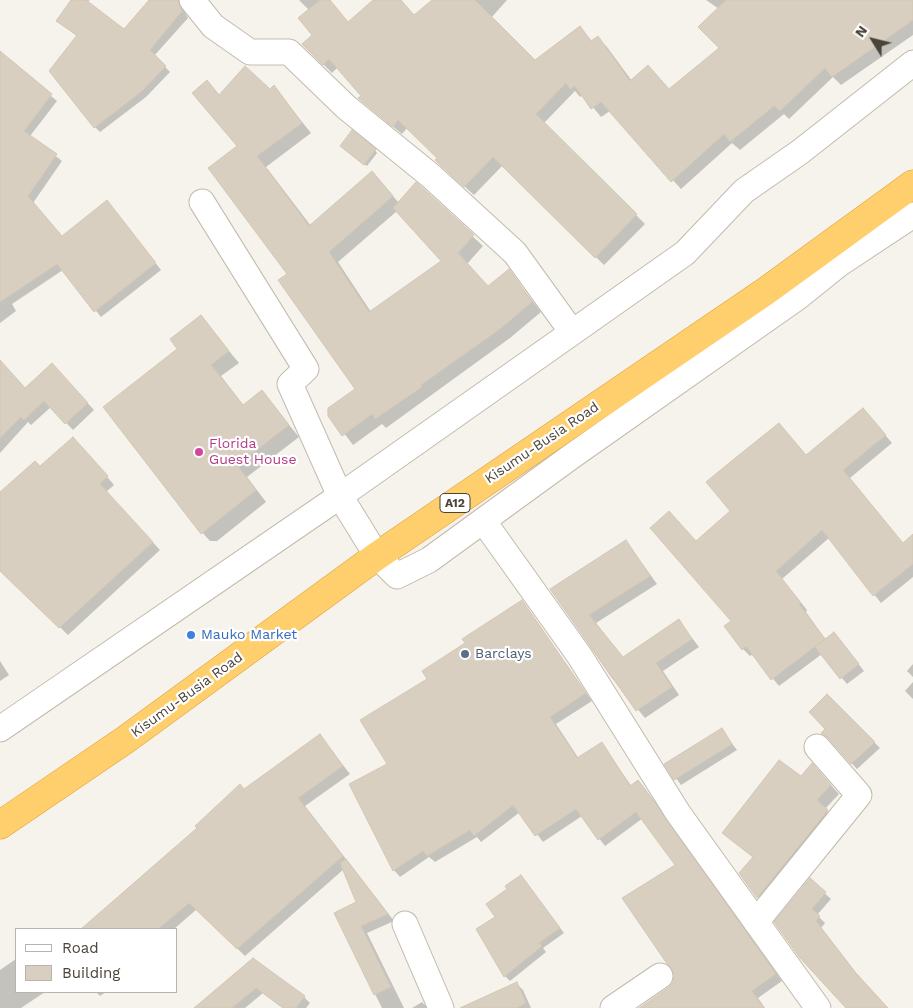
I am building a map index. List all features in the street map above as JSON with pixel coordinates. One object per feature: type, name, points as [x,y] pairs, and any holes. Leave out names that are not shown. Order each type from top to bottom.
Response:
[{"type":"highway","name":"Kisumu-Busia Road","points":[[0,825],[125,740],[377,556],[766,291],[913,184]]},
{"type":"street","points":[[192,0],[213,26],[250,52],[289,52],[346,107],[431,176],[515,253],[572,332]]},
{"type":"street","points":[[0,729],[340,496],[685,253],[744,191],[800,152],[913,64]]},
{"type":"street","points":[[202,202],[306,369],[290,384],[340,496],[377,556],[397,576],[429,560],[484,522],[580,450],[798,297],[839,264],[913,215]]},
{"type":"street","points":[[484,522],[579,655],[678,813],[818,1008]]},
{"type":"street","points":[[756,922],[859,795],[817,747]]},
{"type":"street","points":[[405,924],[442,1008]]},
{"type":"street","points":[[613,1008],[660,976]]},
{"type":"building","points":[[71,0],[86,0],[124,29],[149,0],[178,0],[182,11],[150,50],[166,66],[141,92],[94,128],[49,71],[77,35],[56,21]]},
{"type":"building","points":[[320,0],[330,0],[348,22],[373,0],[401,0],[414,15],[432,0],[475,0],[535,60],[580,26],[591,41],[598,36],[630,81],[648,65],[669,89],[719,48],[698,27],[726,0],[913,0],[913,20],[832,77],[825,68],[780,111],[774,106],[730,142],[724,134],[671,182],[601,102],[591,109],[575,86],[570,89],[566,83],[536,114],[637,214],[595,258],[493,157],[464,187],[435,160],[437,158],[398,120],[393,127],[358,98],[361,96],[329,59],[323,65],[302,44],[312,35],[298,18]]},
{"type":"building","points":[[0,51],[52,94],[24,131],[57,154],[28,196],[62,236],[107,200],[156,263],[94,312],[57,264],[0,302]]},
{"type":"building","points":[[245,66],[270,89],[274,85],[302,123],[257,156],[309,226],[372,171],[393,196],[329,252],[369,312],[441,261],[393,208],[416,182],[474,235],[458,253],[488,286],[509,269],[532,302],[500,329],[421,385],[422,387],[375,419],[372,414],[342,436],[328,416],[328,408],[355,389],[278,280],[287,274],[208,168],[237,146],[192,93],[207,80],[219,95]]},
{"type":"building","points":[[352,130],[376,149],[364,165],[340,146]]},
{"type":"building","points":[[201,315],[229,351],[211,365],[243,405],[262,390],[289,425],[237,465],[256,490],[201,534],[103,407],[177,349],[170,339]]},
{"type":"building","points":[[0,360],[25,388],[52,363],[88,403],[65,424],[44,401],[24,420],[21,417],[0,438]]},
{"type":"building","points":[[863,408],[886,435],[843,470],[903,543],[913,534],[913,564],[873,596],[822,530],[776,571],[801,603],[799,604],[825,639],[771,680],[746,646],[742,650],[724,626],[731,621],[650,528],[669,511],[696,541],[730,511],[706,482],[779,423],[806,455]]},
{"type":"building","points":[[73,437],[108,476],[100,484],[153,542],[59,628],[0,571],[0,492],[35,461],[40,466]]},
{"type":"building","points":[[626,540],[650,576],[589,615],[623,657],[679,619],[692,639],[656,663],[672,687],[636,711],[550,589]]},
{"type":"building","points":[[522,600],[586,693],[550,717],[577,758],[602,742],[630,786],[638,780],[654,801],[776,974],[752,991],[764,1008],[639,1008],[668,988],[673,982],[674,974],[622,898],[675,865],[636,812],[598,840],[576,809],[535,836],[513,805],[474,836],[470,830],[427,856],[423,851],[393,871],[349,784],[387,764],[360,720],[427,679],[422,671],[465,643],[462,639]]},
{"type":"building","points":[[834,632],[859,664],[840,679],[815,647]]},
{"type":"building","points":[[827,694],[875,742],[851,764],[828,738],[821,733],[825,729],[809,712]]},
{"type":"building","points":[[722,728],[732,744],[674,780],[664,764]]},
{"type":"building","points":[[320,734],[343,766],[298,798],[343,856],[237,949],[189,903],[159,928],[82,928],[197,828],[195,826],[240,784],[244,789]]},
{"type":"building","points":[[779,760],[801,776],[812,763],[831,785],[817,800],[828,810],[757,898],[739,873],[753,857],[722,833]]},
{"type":"building","points":[[346,859],[388,914],[361,926],[391,987],[374,995],[334,913],[356,902],[340,863]]},
{"type":"building","points":[[521,875],[560,928],[539,943],[542,946],[504,977],[476,929],[495,917],[486,904],[507,889],[505,886]]},
{"type":"building","points":[[810,878],[826,892],[812,909],[820,916],[816,921],[855,972],[888,1008],[846,1008],[800,958],[774,922]]},
{"type":"building","points":[[253,958],[305,996],[296,1008],[283,1008],[256,988],[232,1008],[194,1008]]},
{"type":"building","points":[[517,982],[526,1003],[516,1008],[460,1008]]},
{"type":"place","name":"Florida Guest House","points":[[199,452]]},
{"type":"place","name":"Mauko Market","points":[[191,635]]},
{"type":"place","name":"Barclays","points":[[465,654]]}]
